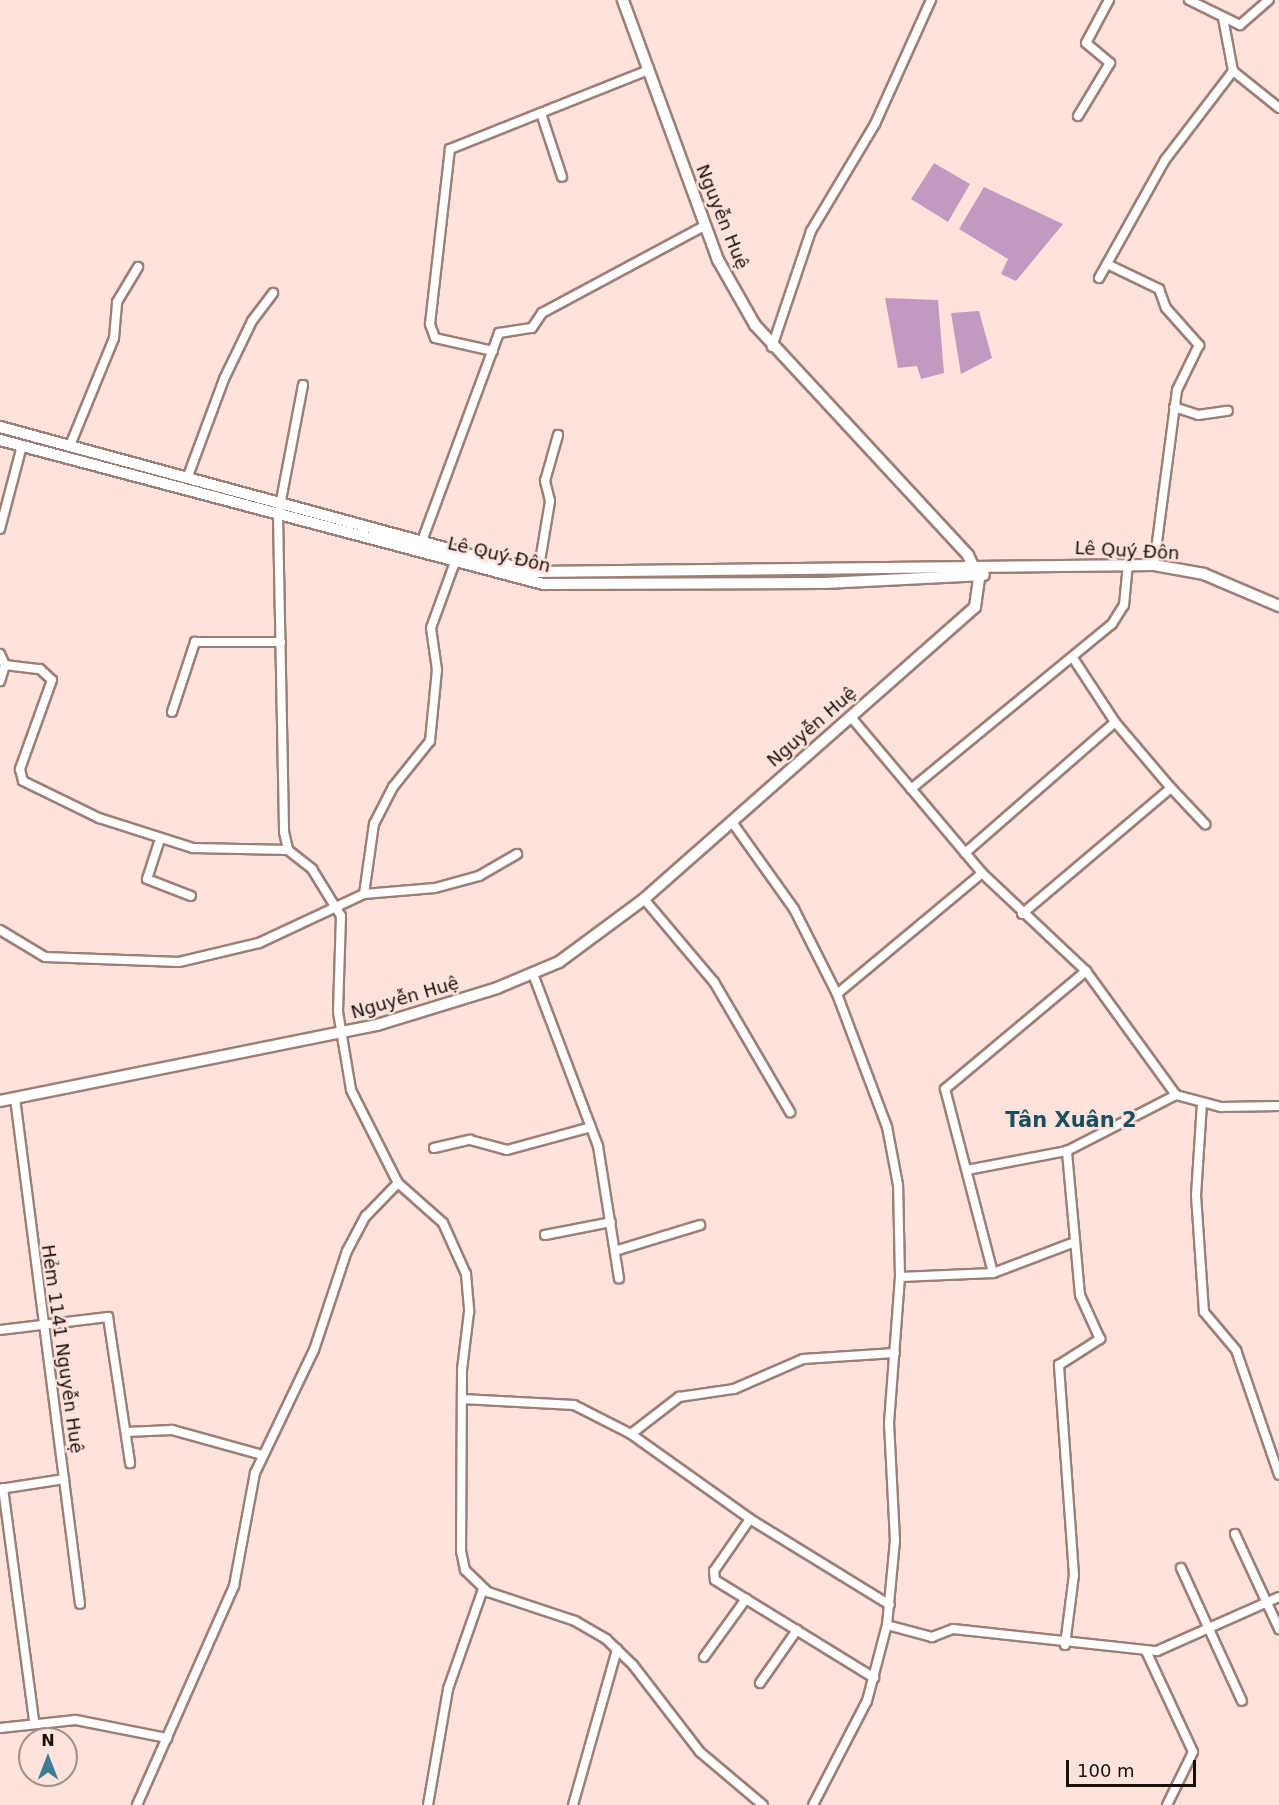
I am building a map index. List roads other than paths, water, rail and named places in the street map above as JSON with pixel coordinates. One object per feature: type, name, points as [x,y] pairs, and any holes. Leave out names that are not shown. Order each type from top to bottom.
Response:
[{"type":"main road","name":"Nguyễn Huệ","points":[[0,1101],[340,1034],[533,974],[584,946],[644,899],[850,716],[966,620],[975,607],[978,573],[772,346],[723,268],[704,226],[623,0]]},
{"type":"main road","name":"Lê Quý Đôn","points":[[0,427],[71,443],[282,505],[538,573],[683,579]]},
{"type":"main road","name":"Lê Quý Đôn","points":[[0,440],[278,516],[543,584],[978,573],[1003,566],[1128,564],[1154,565],[1204,574],[1279,606]]},
{"type":"street","points":[[772,346],[811,231],[875,124],[932,0]]},
{"type":"street","points":[[1078,116],[1110,63],[1086,43],[1109,0]]},
{"type":"street","points":[[1189,0],[1223,18],[1245,25],[1269,0]]},
{"type":"street","points":[[1223,18],[1233,71],[1279,108]]},
{"type":"street","points":[[493,351],[435,338],[430,324],[448,153],[649,70]]},
{"type":"street","points":[[1099,278],[1165,160],[1233,71]]},
{"type":"street","points":[[541,113],[562,177]]},
{"type":"street","points":[[422,541],[493,351],[504,329],[532,328],[542,313],[704,226]]},
{"type":"street","points":[[1107,264],[1159,289],[1166,308],[1197,339],[1198,354],[1177,390],[1154,565]]},
{"type":"street","points":[[71,443],[114,338],[117,302],[138,267]]},
{"type":"street","points":[[188,476],[224,379],[252,321],[273,293]]},
{"type":"street","points":[[288,850],[281,794],[278,516],[282,505],[303,386]]},
{"type":"street","points":[[1174,407],[1198,415],[1228,411]]},
{"type":"street","points":[[538,573],[550,501],[545,481],[558,435]]},
{"type":"street","points":[[0,529],[22,446]]},
{"type":"street","points":[[364,894],[374,824],[393,787],[430,741],[437,670],[431,627],[455,562]]},
{"type":"street","points":[[911,789],[1112,624],[1124,605],[1128,564]]},
{"type":"street","points":[[171,712],[195,642],[281,642]]},
{"type":"street","points":[[0,654],[5,665],[0,681]]},
{"type":"street","points":[[1073,658],[1115,722],[1205,824]]},
{"type":"street","points":[[5,665],[40,669],[52,681],[20,770],[23,781],[99,819],[160,839],[217,851],[288,850],[312,868],[336,905],[343,932],[340,1034],[351,1090],[398,1183],[443,1223],[466,1274],[469,1312],[462,1399],[461,1551],[465,1570],[483,1590],[575,1621],[617,1649],[700,1752],[763,1805]]},
{"type":"street","points":[[850,716],[982,873],[1022,914],[1086,971],[1176,1095],[1202,1103],[1279,1106]]},
{"type":"street","points":[[965,853],[1115,722]]},
{"type":"street","points":[[1022,914],[1171,788]]},
{"type":"street","points":[[732,822],[794,909],[837,994],[894,1156],[900,1277],[889,1423],[895,1541],[890,1605],[874,1678],[855,1729],[813,1805]]},
{"type":"street","points":[[160,839],[147,879],[191,896]]},
{"type":"street","points":[[0,930],[45,957],[178,962],[259,944],[336,905],[364,894],[455,884],[517,854]]},
{"type":"street","points":[[837,994],[982,873]]},
{"type":"street","points":[[644,899],[714,982],[790,1113]]},
{"type":"street","points":[[993,1273],[967,1170],[945,1099],[947,1085],[1086,971]]},
{"type":"street","points":[[533,974],[591,1127],[620,1278]]},
{"type":"street","points":[[967,1170],[1067,1151],[1176,1095]]},
{"type":"street","name":"Hẻm 1141 Nguyễn Huệ","points":[[15,1098],[80,1604]]},
{"type":"street","points":[[1202,1103],[1196,1195],[1203,1307],[1236,1350],[1279,1475]]},
{"type":"street","points":[[434,1148],[470,1140],[507,1150],[591,1127]]},
{"type":"street","points":[[1065,1645],[1074,1575],[1059,1365],[1100,1339],[1083,1307],[1072,1243],[1067,1151]]},
{"type":"street","points":[[137,1805],[234,1586],[262,1455],[314,1350],[356,1231],[398,1183]]},
{"type":"street","points":[[545,1235],[611,1222]]},
{"type":"street","points":[[615,1251],[700,1225]]},
{"type":"street","points":[[900,1277],[993,1273],[1072,1243]]},
{"type":"street","points":[[0,1330],[108,1317],[130,1463]]},
{"type":"street","points":[[631,1434],[679,1397],[734,1389],[803,1359],[895,1353]]},
{"type":"street","points":[[462,1399],[574,1405],[631,1434],[750,1519],[890,1605]]},
{"type":"street","points":[[126,1432],[172,1430],[262,1455]]},
{"type":"street","points":[[34,1721],[1,1488],[64,1479]]},
{"type":"street","points":[[750,1519],[713,1574],[746,1599],[874,1678]]},
{"type":"street","points":[[1235,1534],[1279,1629]]},
{"type":"street","points":[[1181,1568],[1242,1701]]},
{"type":"street","points":[[428,1805],[448,1689],[483,1590]]},
{"type":"street","points":[[887,1625],[932,1637],[953,1629],[1065,1645],[1146,1652],[1208,1629],[1279,1597]]},
{"type":"street","points":[[704,1657],[746,1599]]},
{"type":"street","points":[[760,1683],[797,1630]]},
{"type":"street","points":[[573,1805],[617,1649]]},
{"type":"street","points":[[1146,1652],[1193,1752],[1167,1805]]},
{"type":"street","points":[[0,1728],[34,1721],[90,1721],[166,1738]]},
{"type":"district","name":"Tân Xuân 2","points":[[1071,1120]]}]
